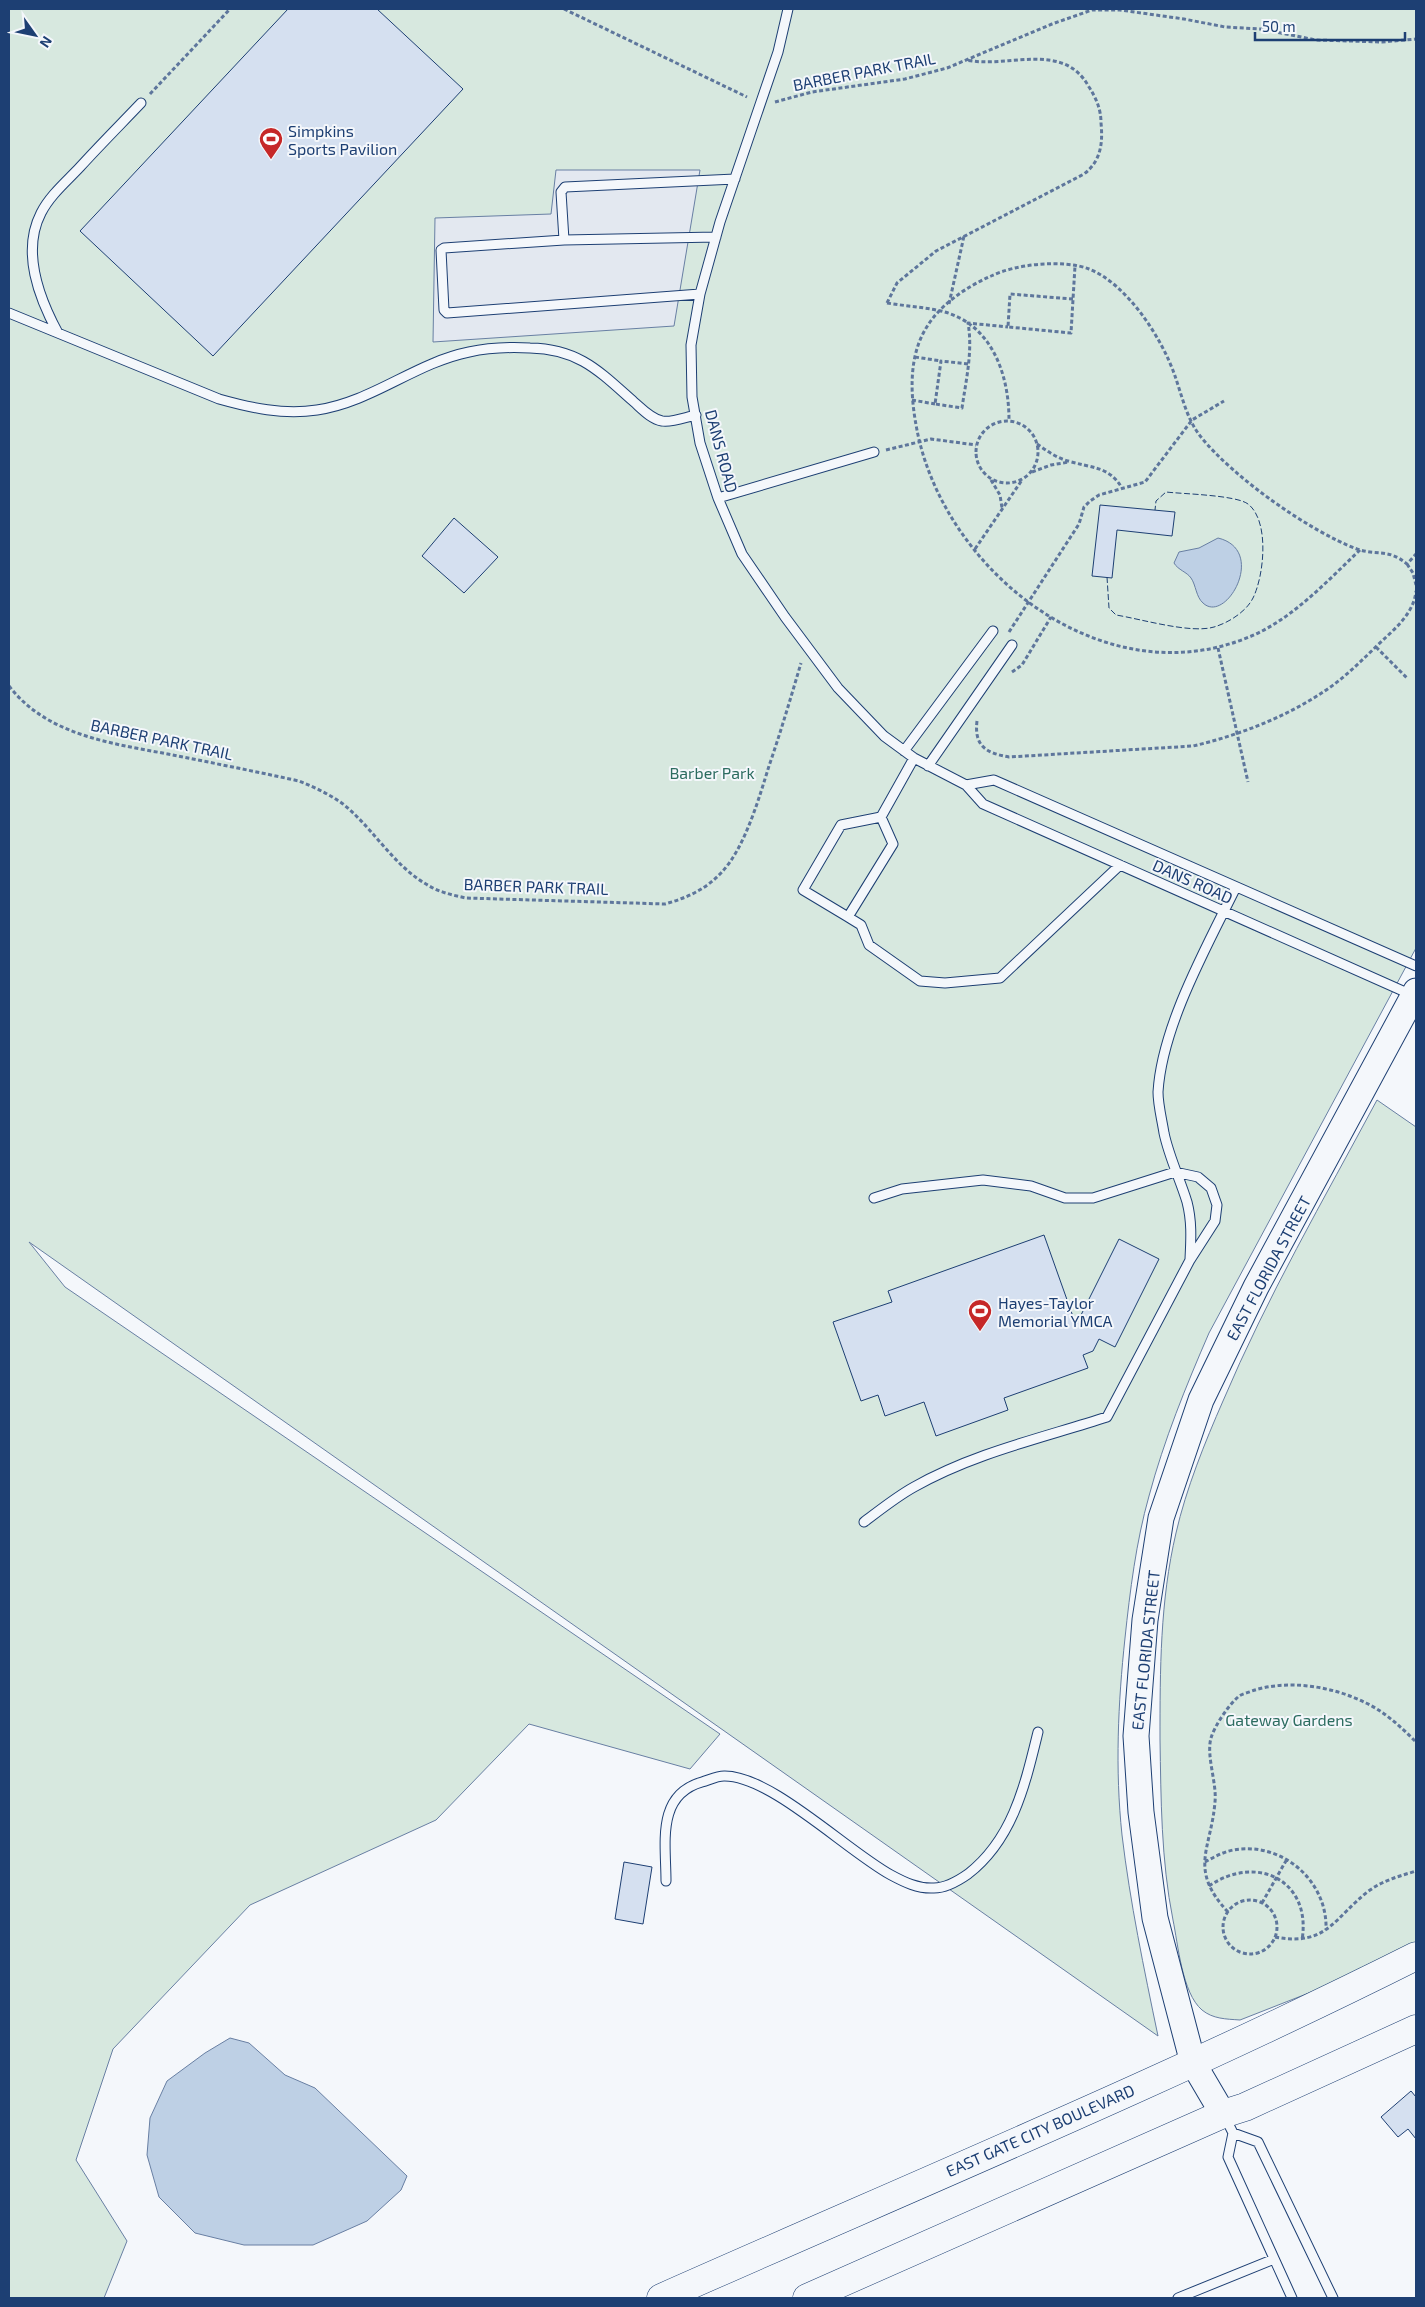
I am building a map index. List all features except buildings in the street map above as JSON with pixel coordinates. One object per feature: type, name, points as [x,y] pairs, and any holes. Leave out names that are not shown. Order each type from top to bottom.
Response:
[{"type":"main road","name":"EAST FLORIDA STREET","points":[[1228,2124],[1193,2063],[1155,1918],[1140,1802],[1136,1736],[1144,1628],[1161,1518],[1201,1400],[1245,1308],[1415,993]]},
{"type":"main road","name":"EAST GATE CITY BOULEVARD","points":[[661,2298],[1193,2063],[1324,2002],[1416,1956]]},
{"type":"main road","points":[[807,2298],[1228,2124],[1280,2091],[1416,2028]]},
{"type":"lane","name":"DANS ROAD","points":[[788,9],[778,52],[716,237],[700,294],[691,345],[692,397],[700,444],[718,498],[742,554],[806,646],[838,688],[884,736],[914,758],[966,785],[983,804],[1415,993]]},
{"type":"lane","points":[[58,333],[45,309],[37,287],[33,262],[34,237],[40,214],[54,194],[141,103]]},
{"type":"lane","points":[[564,240],[561,192],[565,187],[735,179]]},
{"type":"lane","points":[[700,294],[447,312],[444,310],[441,250],[444,248],[564,240],[716,237]]},
{"type":"lane","points":[[9,313],[219,399],[253,408],[279,412],[316,410],[342,404],[368,395],[439,362],[470,351],[529,348],[556,350],[580,358],[597,369],[650,416],[663,421],[696,415]]},
{"type":"lane","points":[[718,498],[878,453]]},
{"type":"lane","points":[[904,751],[993,631]]},
{"type":"lane","points":[[928,766],[1012,645]]},
{"type":"lane","points":[[914,758],[881,817],[841,825],[803,890],[861,925],[869,945],[920,981],[945,984],[1000,978],[1120,865]]},
{"type":"lane","name":"DANS ROAD","points":[[966,785],[994,780],[1416,966]]},
{"type":"lane","points":[[848,917],[893,844],[881,817]]},
{"type":"lane","points":[[1190,1260],[1192,1231],[1186,1202],[1165,1136],[1158,1093],[1164,1052],[1177,1013],[1236,887]]},
{"type":"lane","points":[[864,1522],[913,1487],[962,1463],[1107,1417],[1190,1260],[1215,1221],[1217,1205],[1211,1188],[1198,1177],[1175,1172],[1093,1198],[1065,1198],[1031,1186],[983,1180],[902,1189],[874,1198]]},
{"type":"lane","points":[[666,1881],[666,1822],[674,1798],[692,1785],[724,1776],[754,1782],[780,1797],[872,1865],[908,1884],[934,1888],[956,1883],[980,1865],[999,1842],[1014,1814],[1025,1785],[1038,1732]]},
{"type":"lane","points":[[1228,2124],[1228,2157],[1292,2298]]},
{"type":"lane","points":[[1228,2124],[1258,2142],[1333,2298]]},
{"type":"lane","points":[[1178,2298],[1274,2259]]},
{"type":"path","points":[[141,103],[230,9]]},
{"type":"path","points":[[564,9],[760,103]]},
{"type":"path","name":"BARBER PARK TRAIL","points":[[760,103],[776,102],[812,92],[905,79],[946,68],[1052,24],[1092,10],[1120,10],[1184,18],[1225,27],[1261,29],[1316,40],[1382,42],[1416,39]]},
{"type":"path","points":[[966,60],[990,63],[1048,58],[1068,64],[1087,82],[1097,100],[1101,119],[1102,139],[1096,162],[1084,174],[936,251],[897,283],[886,303],[940,311],[968,323],[988,341],[1002,370],[1006,386],[1009,420]]},
{"type":"path","points":[[949,304],[964,236]]},
{"type":"path","points":[[1360,550],[1307,599],[1274,624],[1246,639],[1194,653],[1174,653],[1121,647],[1091,638],[1051,616],[1009,588],[975,549],[947,512],[933,484],[919,440],[912,400],[915,357],[923,332],[932,318],[963,291],[997,273],[1024,266],[1064,264],[1088,268],[1105,278],[1146,320],[1161,342],[1174,372],[1185,406],[1199,435],[1263,494],[1303,521],[1360,550],[1387,552],[1398,556],[1413,573],[1416,585]]},
{"type":"path","points":[[968,323],[1071,333],[1076,266]]},
{"type":"path","points":[[1008,326],[1010,294],[1073,299]]},
{"type":"path","points":[[912,400],[962,408],[971,339],[968,323]]},
{"type":"path","points":[[915,357],[968,364]]},
{"type":"path","points":[[935,404],[940,361]]},
{"type":"path","points":[[1004,639],[1079,524],[1084,507],[1098,495],[1145,482],[1192,420],[1224,401]]},
{"type":"path","points":[[1022,480],[1012,483],[1001,483],[982,473],[977,463],[976,445],[982,432],[990,425],[1009,420],[1027,428],[1037,444],[1038,454],[1030,473]]},
{"type":"path","points":[[878,453],[931,438],[976,445]]},
{"type":"path","points":[[1037,444],[1070,462],[1098,467],[1110,473],[1122,488]]},
{"type":"path","points":[[975,549],[1022,480],[1030,473],[1051,465],[1070,462]]},
{"type":"path","points":[[991,479],[1000,495],[1002,508]]},
{"type":"path","points":[[1407,564],[1416,554]]},
{"type":"path","points":[[982,713],[977,721],[976,732],[979,744],[988,751],[1009,757],[1193,746],[1237,733],[1294,708],[1328,689],[1351,671],[1405,618],[1416,598],[1416,591]]},
{"type":"path","points":[[1009,674],[1022,665],[1051,616]]},
{"type":"path","name":"BARBER PARK TRAIL","points":[[9,686],[31,708],[51,722],[89,738],[298,781],[320,790],[342,803],[357,816],[412,875],[443,893],[466,898],[665,904],[685,898],[705,888],[722,872],[745,834],[768,771],[806,646]]},
{"type":"path","points":[[1376,647],[1407,678]]},
{"type":"path","points":[[1218,648],[1248,782]]},
{"type":"path","points":[[1228,1912],[1215,1898],[1209,1886],[1204,1862],[1216,1802],[1211,1739],[1222,1717],[1238,1696],[1266,1686],[1303,1686],[1332,1691],[1353,1697],[1376,1708],[1416,1742]]},
{"type":"path","points":[[1204,1862],[1224,1852],[1247,1848],[1271,1852],[1287,1859],[1308,1877],[1315,1887],[1324,1908],[1326,1930]]},
{"type":"path","points":[[1262,1903],[1287,1859]]},
{"type":"path","points":[[1209,1886],[1223,1876],[1241,1871],[1258,1872],[1276,1878],[1297,1899],[1304,1919],[1302,1940]]},
{"type":"path","points":[[1275,1937],[1302,1940],[1316,1936],[1326,1930],[1370,1890],[1394,1877],[1416,1871]]},
{"type":"path","points":[[1250,1900],[1262,1903],[1272,1912],[1276,1920],[1275,1937],[1263,1950],[1254,1953],[1237,1950],[1230,1945],[1223,1928],[1228,1912],[1242,1901],[1250,1900]]},
{"type":"green space","name":"Barber Park","points":[[9,9],[1416,9],[1416,948],[1209,1333],[1169,1434],[1144,1513],[1131,1585],[1123,1662],[1118,1736],[1119,1786],[1122,1835],[1129,1885],[1158,2036],[29,1242],[65,1287],[720,1734],[690,1769],[529,1724],[436,1820],[250,1905],[113,2049],[76,2160],[127,2241],[104,2298],[9,2298]]},
{"type":"green space","name":"Gateway Gardens","points":[[1377,1100],[1416,1127],[1416,1945],[1365,1971],[1240,2020],[1220,2018],[1202,2010],[1195,2002],[1185,1980],[1166,1875],[1161,1807],[1160,1687],[1164,1610],[1171,1559],[1180,1516],[1196,1466],[1240,1362],[1297,1249]]},
{"type":"shaded area","points":[[556,170],[700,170],[674,326],[433,342],[435,218],[551,214]]},
{"type":"water","points":[[1218,538],[1233,545],[1240,556],[1241,570],[1238,583],[1231,595],[1222,604],[1212,607],[1203,603],[1197,594],[1191,578],[1174,563],[1179,552],[1199,548]]},
{"type":"water","points":[[230,2038],[249,2043],[285,2075],[315,2088],[407,2176],[401,2190],[367,2221],[313,2245],[244,2245],[195,2233],[159,2197],[147,2155],[150,2118],[167,2081],[205,2053]]},
{"type":"fence","points":[[1107,577],[1109,608],[1116,615],[1166,625],[1192,629],[1214,627],[1236,616],[1250,603],[1260,576],[1263,549],[1260,523],[1255,512],[1248,504],[1221,497],[1166,492],[1156,501],[1155,510]]},
{"type":"place","name":"Simpkins Sports Pavilion","points":[[271,160]]},
{"type":"place","name":"Hayes-Taylor Memorial YMCA","points":[[980,1332]]}]
